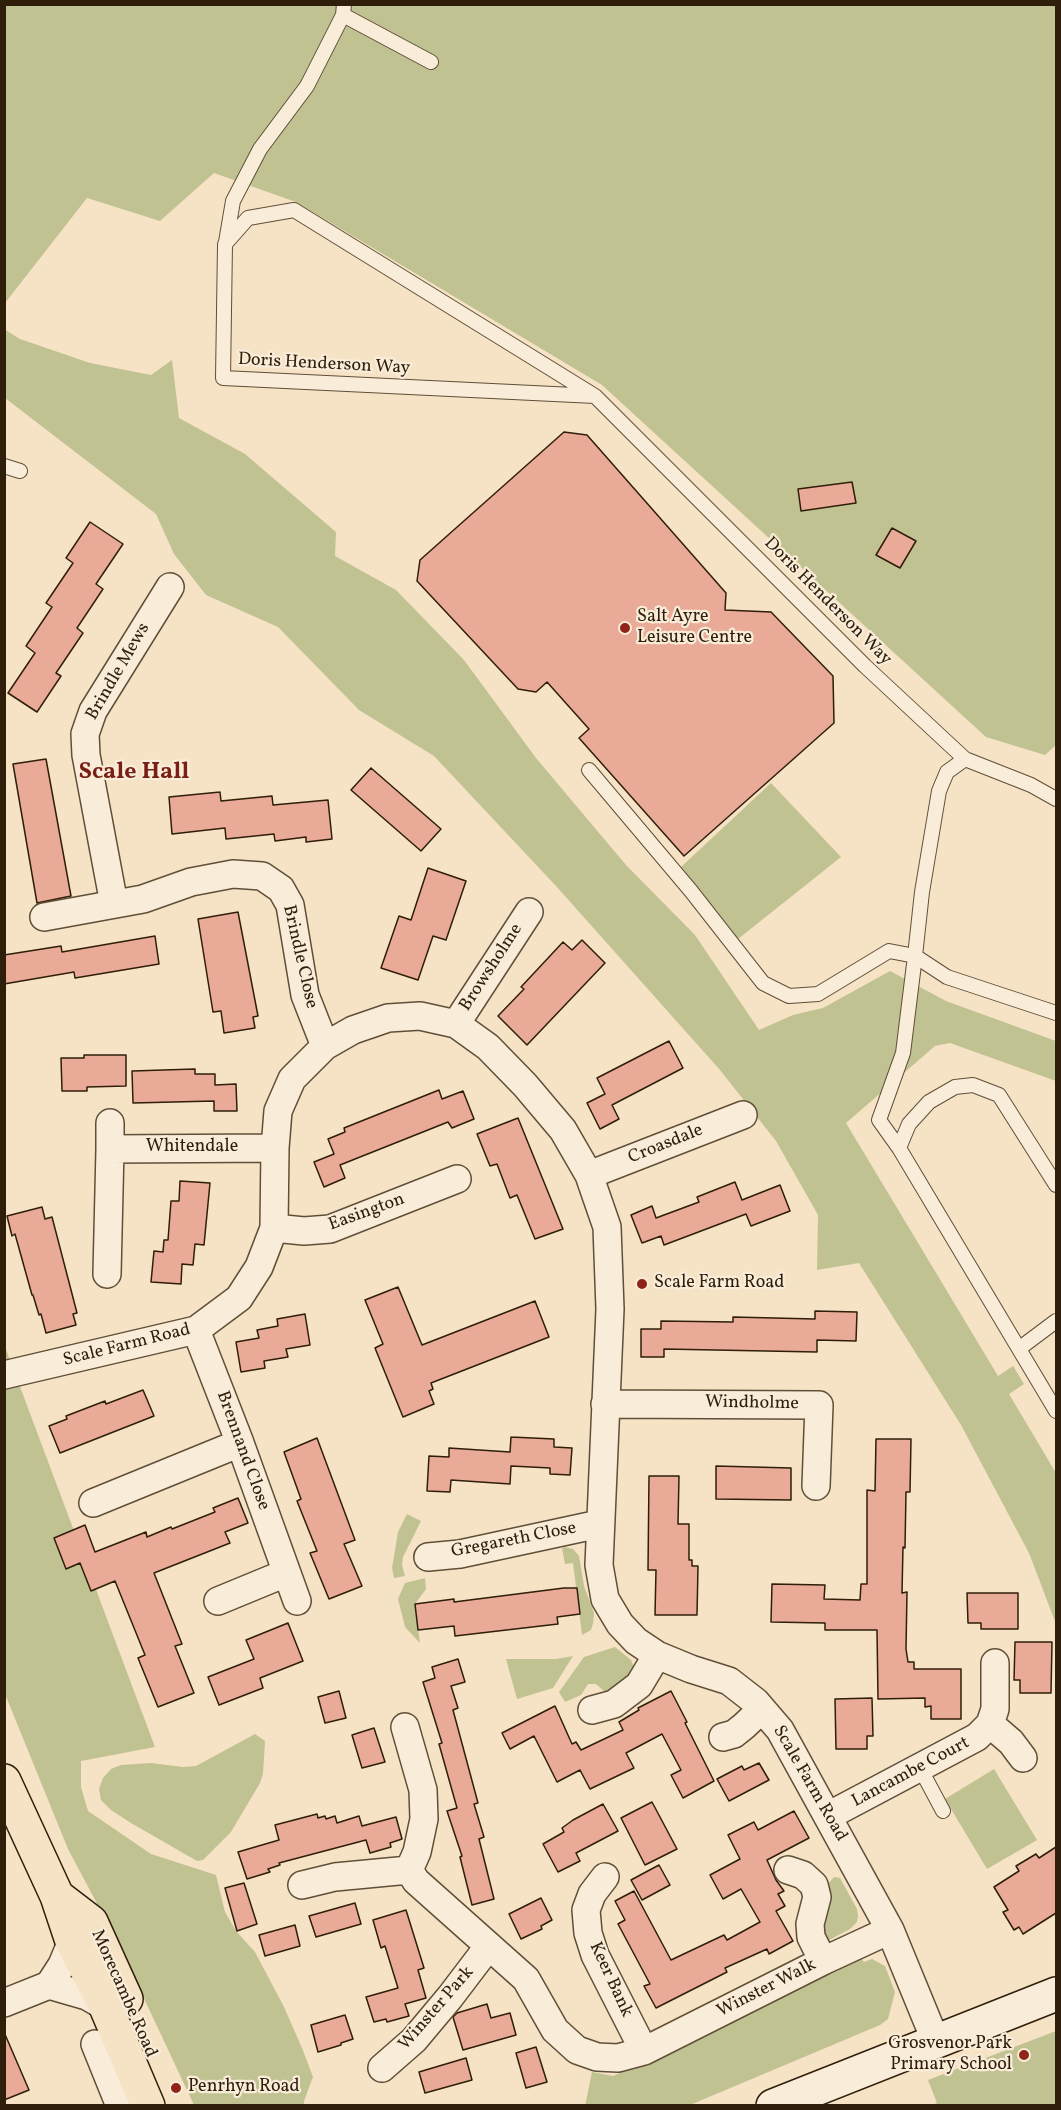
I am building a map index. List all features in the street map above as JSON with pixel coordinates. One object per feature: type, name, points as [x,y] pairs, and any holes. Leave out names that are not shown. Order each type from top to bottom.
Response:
[{"type":"main road","name":"Morecambe Road","points":[[4,1781],[57,1896],[72,1941],[106,2007],[148,2106]]},
{"type":"main road","name":"Morecambe Road","points":[[57,1896],[91,1922],[172,2106]]},
{"type":"main road","points":[[773,2106],[1056,1994]]},
{"type":"street","name":"Brindle Mews","points":[[114,904],[86,755],[85,734],[93,711],[170,587]]},
{"type":"street","name":"Brindle Close","points":[[114,904],[143,899],[191,882],[233,874],[262,876],[281,889],[290,905],[305,995],[325,1046]]},
{"type":"street","points":[[44,917],[114,904]]},
{"type":"street","name":"Browsholme","points":[[456,1024],[529,912]]},
{"type":"street","name":"Scale Farm Road","points":[[4,1375],[196,1330],[239,1298],[259,1267],[274,1228],[278,1111],[292,1079],[325,1046],[353,1030],[388,1018],[420,1016],[456,1024],[488,1047],[525,1085],[563,1130],[589,1176],[608,1227],[610,1284],[599,1524],[599,1565],[605,1599],[620,1624],[636,1641],[657,1655],[691,1670],[729,1681],[762,1709],[780,1730],[890,1930],[936,2042]]},
{"type":"street","name":"Croasdale","points":[[589,1176],[743,1115]]},
{"type":"street","points":[[107,1274],[110,1123]]},
{"type":"street","name":"Whitendale","points":[[110,1149],[275,1148]]},
{"type":"street","name":"Easington","points":[[274,1228],[304,1231],[330,1229],[457,1179]]},
{"type":"street","name":"Brennand Close","points":[[196,1330],[297,1601]]},
{"type":"street","name":"Windholme","points":[[605,1404],[819,1405],[816,1486]]},
{"type":"street","points":[[93,1503],[240,1443]]},
{"type":"street","name":"Gregareth Close","points":[[428,1557],[460,1554],[599,1524]]},
{"type":"street","points":[[218,1601],[286,1573]]},
{"type":"street","points":[[592,1710],[615,1704],[639,1685],[657,1655]]},
{"type":"street","points":[[994,1663],[995,1709],[990,1724],[1011,1742],[1023,1758]]},
{"type":"street","points":[[723,1737],[734,1734],[762,1709]]},
{"type":"street","name":"Lancambe Court","points":[[828,1816],[977,1737],[990,1724]]},
{"type":"street","points":[[405,1727],[423,1790],[423,1819],[417,1852],[409,1870]]},
{"type":"street","points":[[302,1885],[335,1877],[409,1870]]},
{"type":"street","points":[[409,1870],[416,1881],[526,1979],[555,2030],[577,2050],[597,2057],[618,2058],[644,2051]]},
{"type":"street","points":[[788,1870],[803,1875],[814,1885],[817,1897],[810,1930],[823,1961]]},
{"type":"street","name":"Keer Bank","points":[[605,1876],[592,1894],[586,1910],[588,1932],[595,1955],[644,2051]]},
{"type":"street","name":"Winster Walk","points":[[644,2051],[890,1930]]},
{"type":"street","points":[[49,1986],[62,1965],[72,1941]]},
{"type":"street","name":"Winster Park","points":[[382,2068],[414,2040],[488,1947]]},
{"type":"street","points":[[4,2003],[49,1986],[87,1996],[106,2007]]},
{"type":"street","points":[[95,2044],[120,2106]]},
{"type":"lane","points":[[225,244],[233,201],[260,149],[307,86],[343,10],[431,62]]},
{"type":"lane","name":"Doris Henderson Way","points":[[595,396],[223,378],[225,244],[248,218],[294,210],[595,396],[865,666],[965,759],[1031,785],[1056,799]]},
{"type":"lane","points":[[4,466],[20,471]]},
{"type":"lane","points":[[965,759],[947,772],[939,790],[922,892],[903,1053],[879,1120],[899,1148],[1056,1411]]},
{"type":"lane","points":[[589,770],[691,891],[763,983],[789,996],[818,994],[888,951],[915,956],[947,977],[1056,1013]]},
{"type":"lane","points":[[899,1148],[909,1124],[929,1102],[955,1087],[973,1086],[999,1095],[1055,1181]]},
{"type":"lane","points":[[1020,1348],[1056,1321]]},
{"type":"lane","points":[[920,1768],[943,1810]]},
{"type":"green space","points":[[4,5],[1056,5],[1056,745],[1045,755],[986,737],[602,385],[296,202],[214,173],[160,221],[87,198],[5,303]]},
{"type":"green space","points":[[4,329],[20,339],[90,363],[151,375],[172,360],[179,418],[245,454],[336,532],[335,556],[396,590],[464,660],[536,758],[626,865],[695,935],[759,1030],[793,1015],[823,1008],[890,971],[946,1001],[1056,1041],[1056,1081],[950,1043],[935,1046],[846,1123],[998,1376],[1013,1366],[1024,1384],[1009,1394],[1056,1473],[1056,1624],[1029,1553],[961,1425],[859,1263],[817,1270],[818,1215],[776,1141],[720,1070],[556,886],[434,756],[359,710],[278,627],[206,595],[174,554],[156,514],[5,398]]},
{"type":"green space","points":[[771,783],[841,857],[738,939],[681,867]]},
{"type":"green space","points":[[4,1344],[155,1747],[81,1761],[81,1787],[88,1811],[151,1854],[216,1875],[225,1912],[236,1931],[255,1952],[284,2007],[302,2048],[313,2077],[304,2105],[194,2105],[118,1943],[68,1849],[5,1694]]},
{"type":"green space","points":[[407,1514],[421,1521],[403,1557],[402,1565],[405,1576],[394,1578],[392,1568],[398,1532]]},
{"type":"green space","points":[[562,1548],[573,1549],[579,1556],[584,1586],[594,1613],[591,1630],[582,1635],[573,1563],[565,1564]]},
{"type":"green space","points":[[425,1578],[426,1589],[415,1604],[420,1643],[405,1627],[398,1599],[405,1583]]},
{"type":"green space","points":[[615,1647],[631,1660],[634,1668],[632,1676],[613,1692],[605,1692],[596,1684],[588,1684],[581,1695],[565,1702],[559,1692],[584,1657]]},
{"type":"green space","points":[[573,1656],[553,1688],[517,1699],[506,1659],[556,1659]]},
{"type":"green space","points":[[255,1734],[265,1741],[263,1774],[260,1783],[231,1832],[203,1860],[197,1861],[131,1823],[111,1810],[101,1800],[99,1789],[103,1778],[111,1769],[121,1765],[151,1763],[183,1767],[196,1766]]},
{"type":"green space","points":[[994,1769],[1037,1840],[987,1869],[945,1799]]},
{"type":"green space","points":[[834,1877],[840,1878],[857,1909],[858,1916],[857,1922],[850,1929],[829,1940],[824,1938],[820,1924],[826,1886]]},
{"type":"green space","points":[[859,1956],[864,1962],[872,1959],[885,1966],[895,1992],[888,2019],[880,2025],[690,2105],[585,2106],[592,2072],[613,2076],[644,2063]]},
{"type":"green space","name":"Grosvenor Park Primary School","points":[[1056,2031],[1056,2105],[932,2105],[937,2103],[928,2080]]},
{"type":"building","name":"Salt Ayre Leisure Centre","points":[[564,432],[587,435],[726,593],[725,610],[771,612],[833,676],[834,723],[684,856],[579,738],[589,729],[547,682],[536,692],[518,689],[417,581],[420,560]]},
{"type":"building","points":[[852,482],[856,503],[801,511],[798,489]]},
{"type":"building","points":[[90,522],[123,544],[96,584],[103,589],[77,628],[83,633],[56,673],[61,676],[37,712],[8,693],[35,653],[26,646],[52,607],[46,603],[73,563],[66,558]]},
{"type":"building","points":[[892,528],[916,541],[900,568],[876,555]]},
{"type":"building","points":[[46,759],[71,896],[37,903],[13,764]]},
{"type":"building","points":[[371,768],[441,829],[421,851],[351,790]]},
{"type":"building","points":[[220,792],[221,801],[272,796],[273,805],[328,800],[332,839],[306,842],[306,837],[275,841],[274,834],[226,839],[225,828],[172,834],[169,797]]},
{"type":"building","points":[[428,868],[466,881],[446,940],[433,936],[418,980],[381,968],[399,916],[411,920]]},
{"type":"building","points":[[238,912],[258,1016],[253,1017],[255,1028],[224,1033],[221,1011],[213,1012],[198,919]]},
{"type":"building","points":[[155,936],[159,964],[75,978],[74,972],[4,984],[4,955],[61,946],[62,952]]},
{"type":"building","points":[[582,940],[605,963],[527,1045],[498,1016],[524,989],[521,987],[563,942],[572,950]]},
{"type":"building","points":[[669,1041],[683,1068],[612,1105],[619,1119],[600,1129],[587,1103],[605,1094],[597,1078]]},
{"type":"building","points":[[84,1055],[126,1055],[126,1086],[87,1087],[87,1091],[62,1091],[61,1058],[84,1058]]},
{"type":"building","points":[[195,1069],[195,1074],[215,1074],[215,1085],[236,1084],[237,1111],[214,1111],[214,1101],[133,1103],[132,1071]]},
{"type":"building","points":[[439,1090],[442,1099],[463,1091],[474,1119],[452,1128],[448,1122],[340,1165],[345,1178],[324,1187],[314,1162],[334,1154],[328,1139],[345,1132],[344,1128]]},
{"type":"building","points":[[518,1118],[563,1229],[535,1239],[517,1195],[510,1198],[497,1164],[490,1166],[477,1134]]},
{"type":"building","points":[[180,1181],[210,1183],[204,1245],[195,1244],[193,1265],[182,1264],[181,1284],[151,1282],[154,1251],[163,1252],[164,1240],[168,1240],[171,1201],[179,1201]]},
{"type":"building","points":[[735,1182],[742,1200],[780,1185],[790,1211],[751,1226],[746,1214],[664,1245],[661,1236],[642,1243],[631,1215],[652,1206],[656,1218],[699,1202],[697,1197]]},
{"type":"building","points":[[42,1207],[45,1219],[52,1217],[77,1313],[73,1314],[76,1325],[46,1333],[41,1314],[39,1315],[32,1295],[15,1234],[12,1236],[7,1216]]},
{"type":"building","points":[[398,1287],[422,1345],[535,1301],[549,1337],[431,1383],[433,1389],[429,1391],[434,1404],[403,1417],[375,1348],[383,1344],[365,1300]]},
{"type":"building","points":[[815,1311],[857,1312],[856,1341],[817,1340],[817,1352],[664,1349],[664,1357],[641,1357],[641,1329],[661,1329],[661,1321],[733,1322],[733,1317],[815,1319]]},
{"type":"building","points":[[305,1314],[310,1345],[286,1349],[288,1357],[264,1361],[265,1368],[241,1372],[236,1342],[259,1338],[257,1330],[278,1326],[277,1319]]},
{"type":"building","points":[[143,1390],[154,1416],[60,1453],[49,1426],[67,1419],[66,1416],[105,1401],[106,1404]]},
{"type":"building","points":[[511,1437],[554,1439],[554,1447],[572,1448],[570,1475],[550,1474],[550,1468],[511,1466],[510,1484],[451,1480],[450,1492],[427,1491],[429,1456],[449,1457],[449,1448],[510,1452]]},
{"type":"building","points":[[317,1438],[355,1540],[344,1544],[362,1586],[329,1599],[310,1553],[317,1551],[297,1501],[301,1499],[284,1452]]},
{"type":"building","points":[[876,1439],[911,1439],[910,1492],[906,1492],[902,1593],[907,1592],[906,1649],[908,1662],[914,1662],[914,1669],[961,1669],[961,1719],[931,1719],[931,1706],[925,1707],[925,1698],[878,1699],[877,1630],[825,1630],[825,1623],[771,1622],[772,1584],[825,1585],[824,1599],[860,1600],[861,1584],[867,1584],[867,1490],[875,1491]]},
{"type":"building","points":[[716,1466],[791,1468],[791,1500],[716,1499]]},
{"type":"building","points":[[649,1476],[679,1476],[678,1524],[689,1524],[689,1560],[692,1560],[692,1566],[698,1566],[697,1615],[655,1615],[656,1570],[648,1570]]},
{"type":"building","points":[[238,1498],[248,1523],[225,1532],[230,1543],[154,1573],[182,1644],[175,1646],[194,1693],[158,1707],[138,1658],[145,1655],[115,1581],[91,1591],[80,1563],[66,1569],[54,1538],[85,1525],[95,1552],[146,1532],[147,1537],[171,1527],[172,1529],[215,1512],[213,1508]]},
{"type":"building","points":[[577,1588],[580,1614],[557,1617],[558,1624],[455,1636],[454,1626],[418,1630],[415,1604],[454,1599],[454,1602]]},
{"type":"building","points":[[967,1593],[1018,1593],[1018,1629],[981,1629],[981,1623],[968,1623]]},
{"type":"building","points":[[288,1623],[303,1661],[260,1678],[263,1688],[219,1705],[208,1677],[254,1659],[246,1640]]},
{"type":"building","points":[[1015,1642],[1052,1642],[1051,1693],[1020,1693],[1020,1680],[1014,1680]]},
{"type":"building","points":[[458,1659],[465,1682],[451,1686],[458,1708],[453,1710],[478,1803],[474,1804],[484,1837],[479,1839],[494,1899],[472,1905],[460,1857],[462,1856],[447,1811],[457,1808],[439,1744],[442,1743],[423,1682],[435,1678],[432,1667]]},
{"type":"building","points":[[339,1691],[346,1718],[325,1723],[318,1697]]},
{"type":"building","points":[[671,1691],[714,1781],[683,1798],[671,1775],[681,1770],[662,1734],[626,1753],[634,1768],[590,1789],[580,1770],[557,1782],[534,1736],[510,1749],[502,1733],[555,1706],[572,1744],[576,1742],[581,1750],[623,1730],[619,1722],[639,1710],[638,1708]]},
{"type":"building","points":[[872,1698],[873,1736],[867,1736],[867,1749],[836,1749],[835,1699]]},
{"type":"building","points":[[374,1728],[385,1762],[362,1768],[352,1735]]},
{"type":"building","points":[[759,1763],[769,1780],[729,1801],[717,1779],[742,1766],[744,1770]]},
{"type":"building","points":[[652,1802],[677,1849],[645,1865],[621,1818]]},
{"type":"building","points":[[603,1804],[618,1831],[576,1853],[580,1861],[558,1872],[543,1844],[564,1832],[562,1828],[573,1820]]},
{"type":"building","points":[[794,1811],[809,1838],[767,1860],[784,1891],[778,1894],[785,1906],[776,1911],[793,1941],[769,1954],[767,1949],[725,1968],[727,1972],[656,2008],[644,1986],[650,1984],[618,1924],[625,1920],[615,1901],[634,1891],[671,1960],[724,1935],[727,1940],[760,1922],[741,1889],[723,1899],[710,1875],[740,1859],[728,1835],[754,1822],[758,1830]]},
{"type":"building","points":[[317,1814],[318,1818],[325,1816],[326,1819],[335,1816],[337,1823],[359,1816],[362,1826],[396,1817],[402,1839],[390,1843],[391,1847],[370,1853],[366,1840],[279,1863],[280,1865],[268,1869],[270,1872],[247,1879],[238,1852],[279,1840],[275,1825]]},
{"type":"building","points":[[1056,1847],[1056,1913],[1023,1934],[1019,1927],[1014,1930],[1003,1912],[1008,1910],[994,1887],[1019,1871],[1016,1866],[1036,1854],[1039,1858]]},
{"type":"building","points":[[659,1865],[670,1885],[642,1900],[631,1880]]},
{"type":"building","points":[[244,1883],[257,1924],[237,1931],[225,1888]]},
{"type":"building","points":[[541,1898],[552,1920],[541,1926],[542,1929],[521,1939],[509,1914]]},
{"type":"building","points":[[355,1903],[361,1924],[316,1937],[309,1916]]},
{"type":"building","points":[[406,1910],[424,1968],[418,1970],[426,1998],[405,2004],[409,2016],[387,2022],[386,2019],[374,2022],[366,1997],[398,1988],[385,1946],[381,1948],[373,1920]]},
{"type":"building","points":[[295,1925],[300,1946],[265,1956],[259,1935]]},
{"type":"building","points":[[487,2004],[491,2018],[510,2013],[516,2035],[463,2050],[453,2017],[457,2013]]},
{"type":"building","points":[[345,2015],[353,2039],[318,2052],[311,2025]]},
{"type":"building","points":[[4,2032],[29,2090],[4,2100]]},
{"type":"building","points":[[536,2047],[547,2082],[526,2088],[516,2053]]},
{"type":"building","points":[[466,2058],[472,2080],[425,2093],[419,2072]]},
{"type":"place","name":"Salt Ayre Leisure Centre","points":[[625,628]]},
{"type":"place","name":"Scale Farm Road","points":[[642,1284]]},
{"type":"place","name":"Grosvenor Park Primary School","points":[[1024,2055]]},
{"type":"place","name":"Penrhyn Road","points":[[176,2088]]},
{"type":"district","name":"Scale Hall","points":[[134,774]]}]
